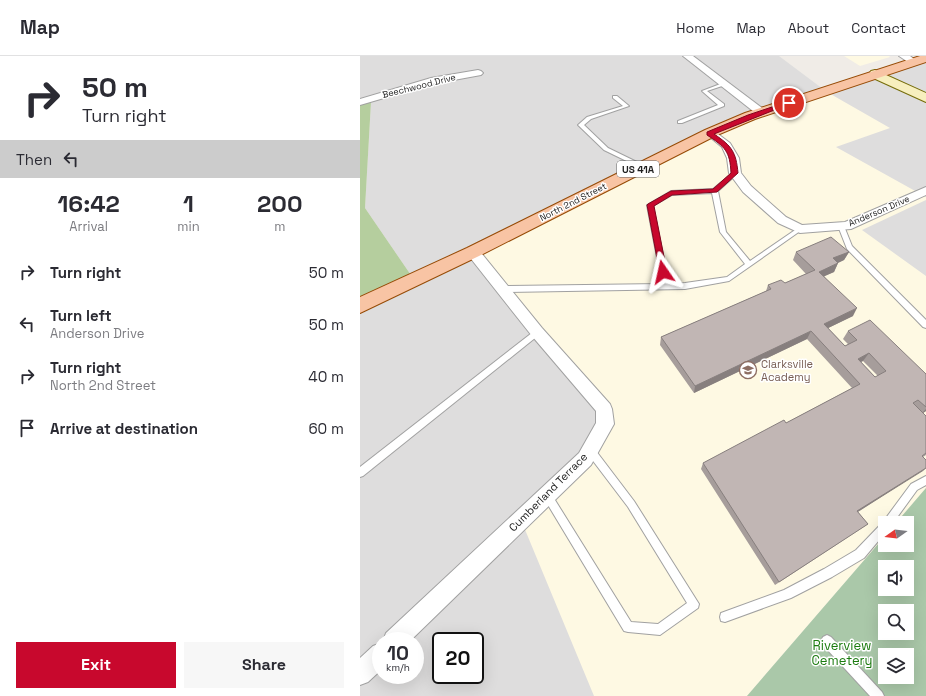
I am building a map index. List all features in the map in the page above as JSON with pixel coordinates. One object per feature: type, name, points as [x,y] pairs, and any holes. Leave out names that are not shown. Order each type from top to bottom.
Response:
[{"type":"main road","name":"North 2nd Street","points":[[360,306],[473,252],[710,133],[914,59]]},
{"type":"main road","points":[[875,74],[926,98]]},
{"type":"street","points":[[687,56],[762,113]]},
{"type":"street","name":"Beechwood Drive","points":[[360,102],[431,81],[478,73]]},
{"type":"street","name":"Anderson Drive","points":[[710,133],[726,145],[733,158],[735,173],[747,189],[782,220],[800,228],[847,226],[926,191]]},
{"type":"street","name":"Cumberland Terrace","points":[[403,632],[584,459],[605,424],[604,409],[537,332],[473,252]]},
{"type":"street","points":[[360,674],[372,663]]},
{"type":"lane","points":[[680,122],[722,105],[704,91],[723,84]]},
{"type":"lane","points":[[615,97],[627,106],[589,118],[581,125],[606,148],[643,167]]},
{"type":"lane","points":[[666,286],[650,205],[671,193],[715,191],[735,173]]},
{"type":"lane","points":[[715,191],[723,232],[749,265]]},
{"type":"lane","points":[[841,226],[849,247],[926,325]]},
{"type":"lane","points":[[503,289],[685,286],[729,279],[800,228]]},
{"type":"lane","points":[[360,473],[537,332]]},
{"type":"lane","points":[[547,495],[628,626],[660,630],[694,604],[631,504],[590,450]]},
{"type":"lane","points":[[892,516],[914,488],[926,480]]},
{"type":"lane","points":[[725,617],[787,594],[828,573],[860,554],[878,534]]},
{"type":"lane","points":[[827,641],[878,696]]},
{"type":"shaded area","points":[[360,56],[779,56],[827,92],[926,61],[926,488],[902,516],[878,516],[878,532],[747,696],[360,696],[360,311],[417,284],[365,208],[371,102],[360,105]]},
{"type":"shaded area","points":[[844,56],[889,56],[890,57],[860,66]]},
{"type":"shaded area","name":"Clarksville Academy","points":[[827,92],[890,128],[836,147],[926,197],[926,200],[862,230],[926,276],[926,488],[902,516],[878,516],[878,544],[747,696],[594,696],[521,520],[585,459],[604,409],[473,252],[710,133]]},
{"type":"green space","points":[[371,102],[365,208],[417,284],[360,311],[360,105]]},
{"type":"green space","name":"Riverview Cemetery","points":[[926,488],[926,696],[747,696],[878,544],[878,552],[914,552],[914,516],[902,516]]},
{"type":"building","points":[[831,237],[849,252],[833,258],[838,263],[819,272],[857,308],[824,324],[845,346],[857,340],[848,331],[870,320],[926,374],[926,407],[918,400],[913,403],[926,416],[926,453],[922,456],[926,460],[926,468],[857,511],[868,524],[779,582],[703,463],[784,420],[786,423],[860,384],[811,331],[695,386],[661,337],[771,289],[768,285],[781,280],[785,283],[815,270],[796,252]],"holes":[[[869,353],[886,371],[875,377],[858,359]]]},
{"type":"place","name":"Clarksville Academy","points":[[748,370]]},
{"type":"route","points":[[663,272],[650,205],[671,193],[715,191],[735,173],[733,158],[726,145],[710,133],[750,116],[789,103]]}]
